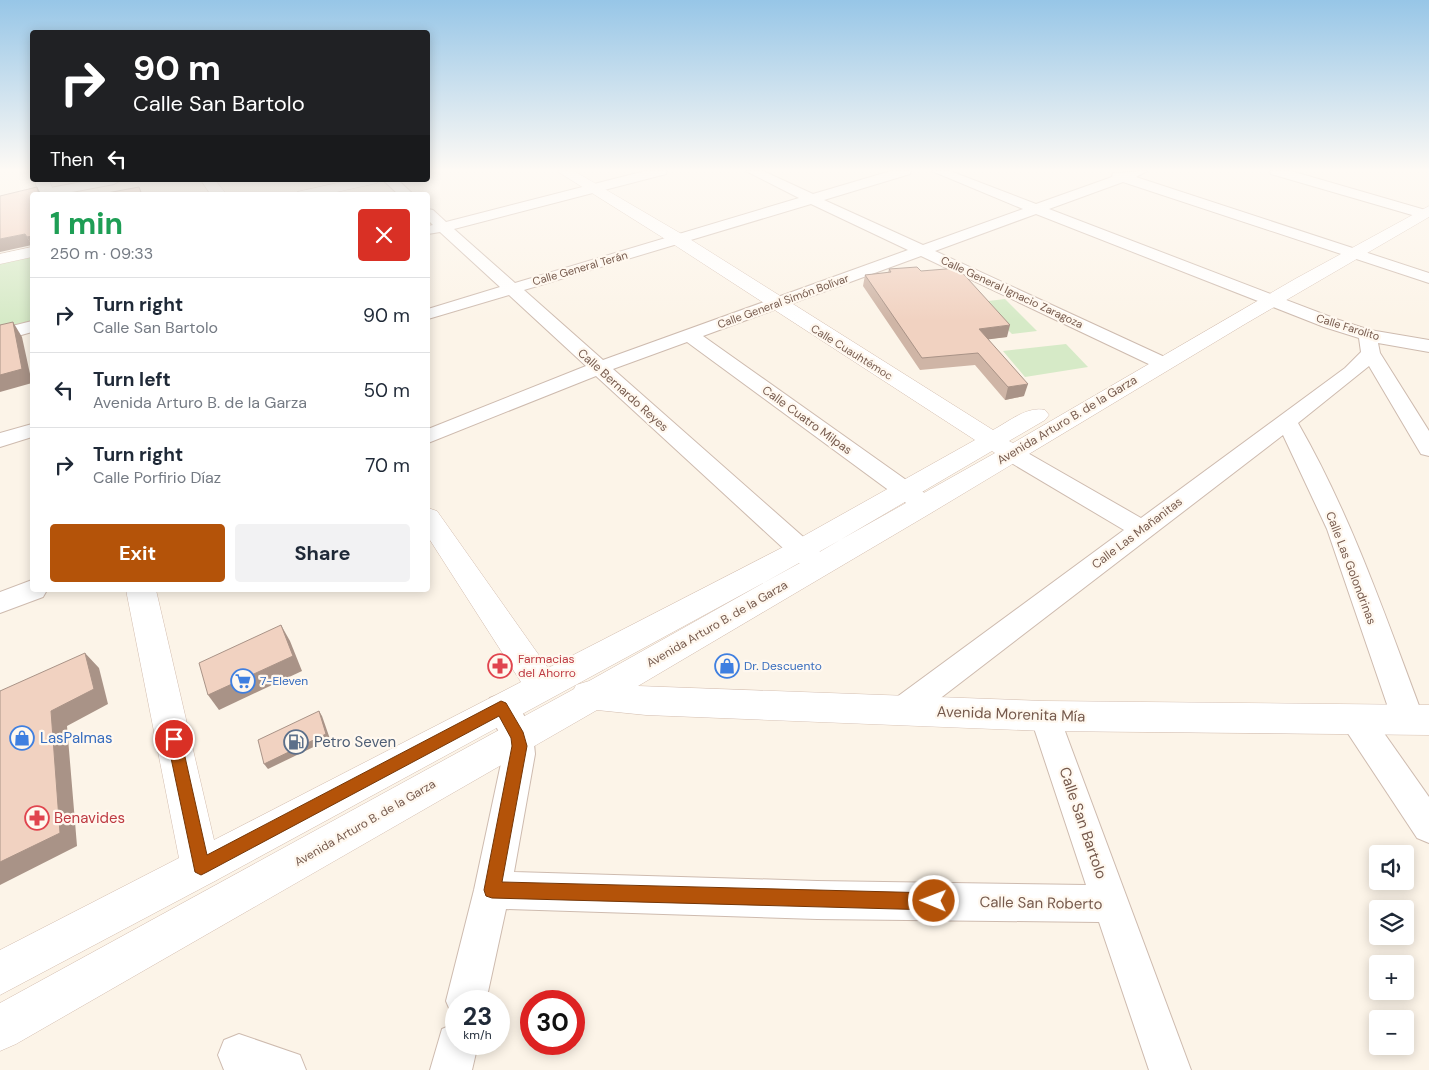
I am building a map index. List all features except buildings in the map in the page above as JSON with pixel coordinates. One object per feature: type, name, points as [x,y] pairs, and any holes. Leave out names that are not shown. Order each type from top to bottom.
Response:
[{"type":"street","points":[[435,229],[466,221]]},
{"type":"street","name":"Calle Cuauhtémoc","points":[[647,221],[1002,447],[1141,529]]},
{"type":"street","name":"Calle General Terán","points":[[430,313],[741,221]]},
{"type":"street","name":"Calle General Ignacio Zaragoza","points":[[861,221],[1152,358]]},
{"type":"street","name":"Calle General Simón Bolívar","points":[[430,435],[598,368],[1003,221]]},
{"type":"street","name":"Calle Farolito","points":[[1067,221],[1260,296],[1369,344],[1429,346]]},
{"type":"street","points":[[1255,221],[1429,278]]},
{"type":"street","name":"Avenida Arturo B. de la Garza","points":[[0,973],[201,866],[510,722],[592,696],[810,558],[905,491],[1002,447],[1260,296],[1397,221]]},
{"type":"street","name":"Calle Bernardo Reyes","points":[[435,229],[513,288],[598,368],[810,558]]},
{"type":"street","points":[[0,259],[30,252]]},
{"type":"street","points":[[0,335],[30,327]]},
{"type":"street","name":"Calle Cuatro Milpas","points":[[690,335],[925,505]]},
{"type":"street","points":[[1369,344],[1429,449]]},
{"type":"street","name":"Calle Las Mañanitas","points":[[901,711],[1352,372],[1369,344]]},
{"type":"street","name":"Calle Las Golondrinas","points":[[1286,421],[1306,457],[1419,719]]},
{"type":"street","points":[[0,440],[30,431]]},
{"type":"street","name":"Avenida Arturo B. de la Garza","points":[[0,1028],[510,722],[542,687],[925,505],[1002,447]]},
{"type":"street","points":[[430,520],[542,687]]},
{"type":"street","points":[[0,603],[30,592]]},
{"type":"street","points":[[141,592],[201,866]]},
{"type":"street","name":"Avenida Morenita Mía","points":[[542,687],[592,696],[646,701],[901,711],[1046,716],[1419,719]]},
{"type":"street","name":"Calle San Bartolo","points":[[1046,716],[1170,1070]]},
{"type":"street","points":[[1356,719],[1429,826]]},
{"type":"street","points":[[469,990],[492,890],[519,754],[510,722]]},
{"type":"street","name":"Calle San Roberto","points":[[492,890],[817,900],[1111,904]]},
{"type":"street","points":[[239,1055],[285,1070]]},
{"type":"street","points":[[450,1070],[454,1055]]},
{"type":"green space","points":[[30,257],[30,322],[0,330],[0,264]]},
{"type":"green space","points":[[1005,299],[1037,331],[1012,334],[980,302]]},
{"type":"green space","points":[[1066,344],[1088,367],[1025,377],[1003,351]]},
{"type":"place","name":"Farmacias del Ahorro","points":[[500,666]]},
{"type":"place","name":"Dr. Descuento","points":[[727,666]]},
{"type":"place","name":"7-Eleven","points":[[243,681]]},
{"type":"place","name":"LasPalmas","points":[[22,738]]},
{"type":"place","name":"Petro Seven","points":[[296,742]]},
{"type":"place","name":"Benavides","points":[[37,818]]},
{"type":"route","points":[[174,739],[201,866],[501,707],[518,736],[520,746],[492,890],[817,900],[934,901]]}]
